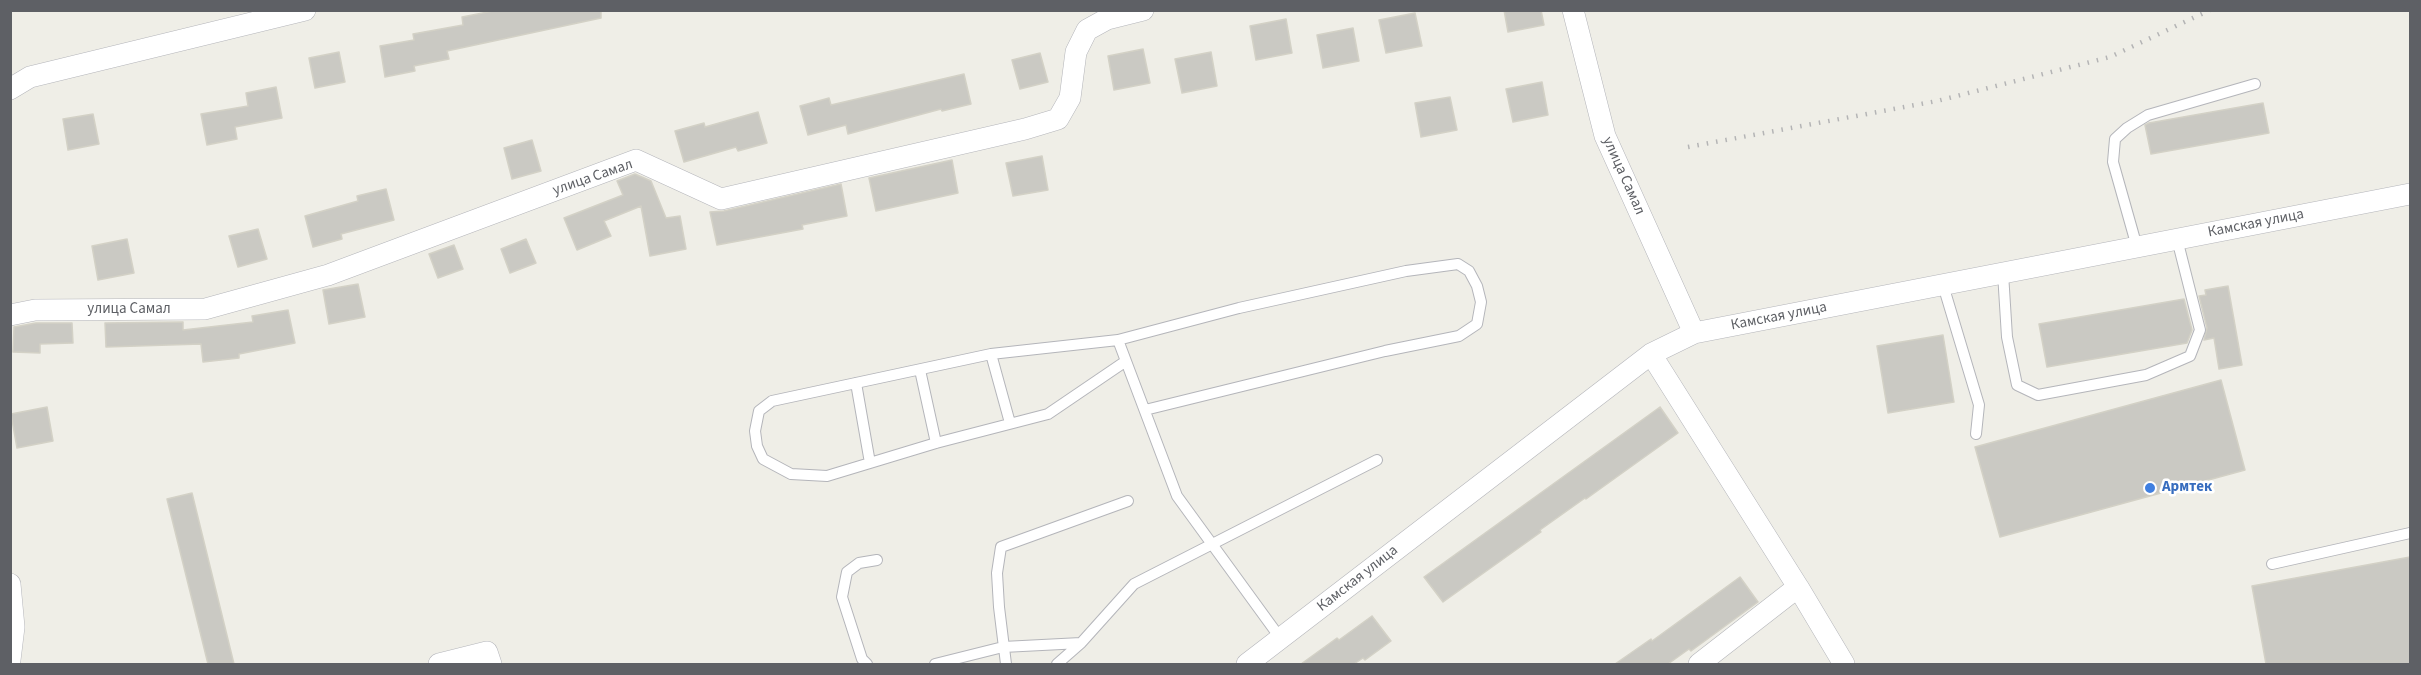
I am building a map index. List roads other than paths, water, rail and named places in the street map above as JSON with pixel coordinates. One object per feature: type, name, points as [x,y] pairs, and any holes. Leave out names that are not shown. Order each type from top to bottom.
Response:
[{"type":"street","points":[[10,89],[30,76],[305,10]]},
{"type":"street","name":"улица Самал","points":[[10,315],[35,310],[205,309],[328,275],[636,160],[721,199],[1025,129],[1058,119],[1070,98],[1076,52],[1087,30],[1107,19],[1143,10]]},
{"type":"street","name":"улица Самал","points":[[1573,10],[1605,136],[1694,333]]},
{"type":"street","name":"Камская улица","points":[[1247,664],[1651,354],[1694,333],[2410,194]]},
{"type":"street","points":[[1651,354],[1844,664]]},
{"type":"street","points":[[10,584],[14,627],[10,660]]},
{"type":"street","points":[[1699,664],[1798,587]]},
{"type":"street","points":[[439,664],[488,652],[491,664]]},
{"type":"lane","points":[[2137,247],[2113,162],[2115,139],[2127,128],[2148,115],[2255,84]]},
{"type":"lane","points":[[2003,273],[2007,337],[2018,385],[2038,395],[2146,375],[2190,356],[2200,330],[2177,239]]},
{"type":"lane","points":[[1126,361],[1048,414],[936,443],[827,476],[791,474],[763,459],[757,446],[755,431],[759,411],[772,401],[991,354],[1118,340],[1239,308],[1406,271],[1458,264],[1469,271],[1477,286],[1481,302],[1477,324],[1459,336],[1385,351],[1144,410]]},
{"type":"lane","points":[[1943,285],[1979,405],[1976,434]]},
{"type":"lane","points":[[1118,340],[1177,496],[1281,639]]},
{"type":"lane","points":[[991,354],[1010,423]]},
{"type":"lane","points":[[920,370],[936,443]]},
{"type":"lane","points":[[856,383],[870,463]]},
{"type":"lane","points":[[1057,664],[1080,643],[1134,584],[1377,460]]},
{"type":"lane","points":[[1006,664],[997,573],[1001,548],[1128,501]]},
{"type":"lane","points":[[2272,564],[2410,533]]},
{"type":"lane","points":[[867,664],[862,659],[842,597],[847,572],[859,563],[877,560]]},
{"type":"lane","points":[[935,664],[1003,647],[1080,643]]},
{"type":"railway","points":[[1688,147],[1937,101],[2110,57],[2210,10]]},
{"type":"place","name":"Армтек","points":[[2150,488]]}]
